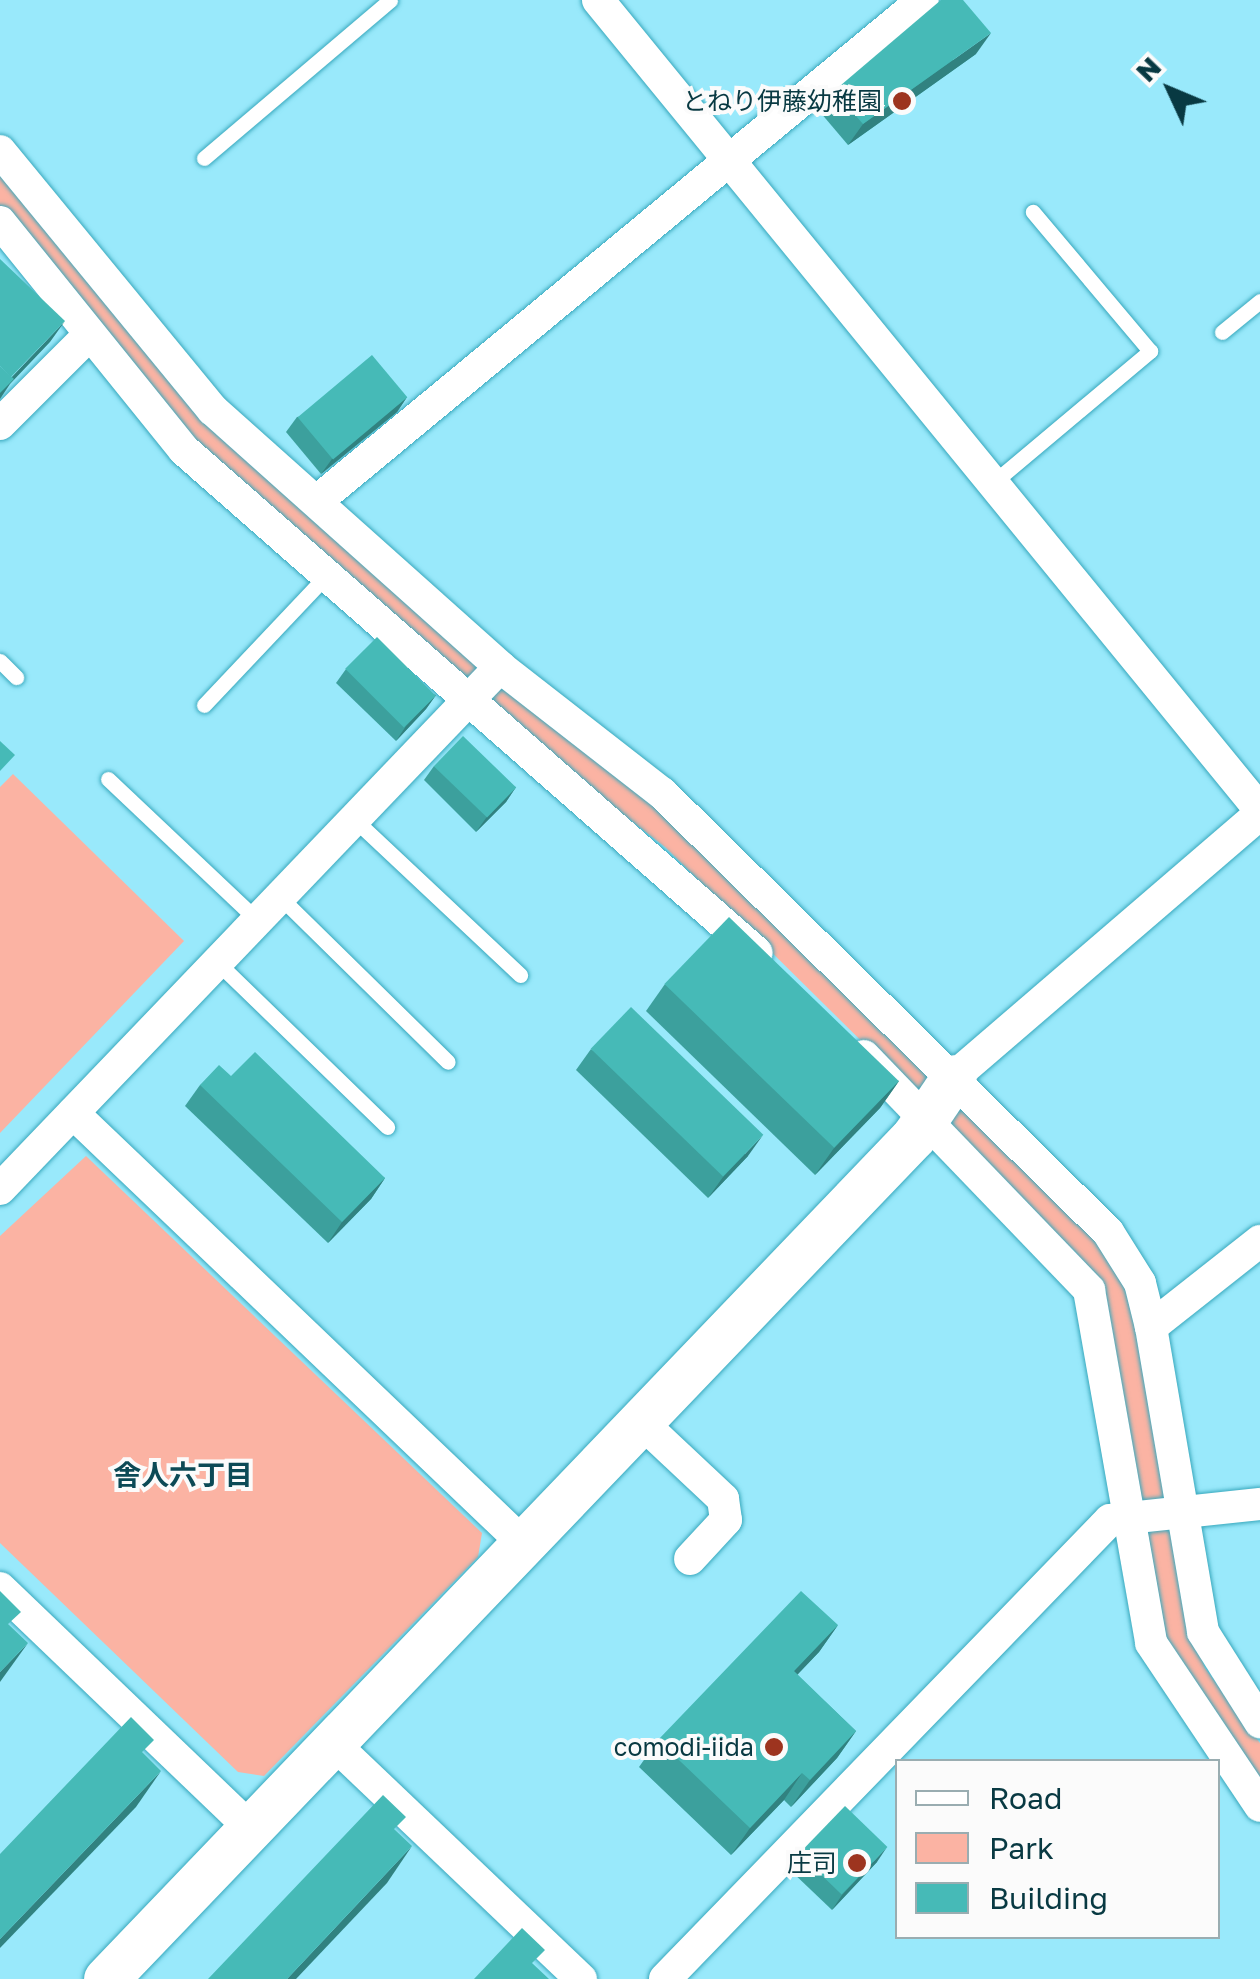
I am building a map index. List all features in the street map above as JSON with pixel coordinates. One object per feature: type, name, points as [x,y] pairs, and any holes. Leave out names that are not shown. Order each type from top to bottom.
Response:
[{"type":"street","points":[[106,1979],[926,1118],[954,1076],[1260,812],[598,0]]},
{"type":"street","points":[[317,501],[923,0]]},
{"type":"street","points":[[0,151],[214,410],[500,667],[662,793],[954,1076],[1108,1232],[1140,1284],[1151,1327],[1177,1510],[1203,1632],[1260,1722]]},
{"type":"street","points":[[0,222],[184,450],[466,701],[663,862],[776,971]]},
{"type":"street","points":[[0,424],[90,334]]},
{"type":"street","points":[[0,1190],[500,667]]},
{"type":"street","points":[[832,1025],[1089,1290],[1160,1666],[1260,1806]]},
{"type":"street","points":[[73,1113],[523,1543]]},
{"type":"street","points":[[1151,1327],[1260,1242]]},
{"type":"street","points":[[640,1421],[723,1498],[726,1520],[690,1558]]},
{"type":"street","points":[[665,1979],[1110,1520],[1129,1513],[1260,1504]]},
{"type":"street","points":[[0,1588],[250,1828]]},
{"type":"street","points":[[332,1742],[581,1979]]},
{"type":"lane","points":[[204,158],[390,0]]},
{"type":"lane","points":[[994,482],[1150,351],[1033,212]]},
{"type":"lane","points":[[1222,332],[1260,301]]},
{"type":"lane","points":[[204,705],[326,576]]},
{"type":"lane","points":[[0,662],[16,678]]},
{"type":"lane","points":[[108,779],[268,908],[448,1062]]},
{"type":"lane","points":[[354,819],[520,975]]},
{"type":"lane","points":[[217,962],[387,1127]]},
{"type":"green space","points":[[0,169],[210,423],[680,825],[1097,1234],[1128,1279],[1189,1626],[1205,1668],[1260,1743],[1260,1790],[1163,1635],[1099,1289],[1077,1254],[665,847],[523,737],[192,445],[0,209]]},
{"type":"green space","points":[[13,774],[184,941],[0,1133],[0,787]]},
{"type":"green space","points":[[86,1156],[482,1533],[478,1557],[264,1776],[238,1772],[0,1543],[0,1236]]},
{"type":"building","points":[[941,0],[963,0],[991,33],[863,124],[834,91]]},
{"type":"building","points":[[0,259],[65,321],[11,377],[0,366]]},
{"type":"building","points":[[372,355],[407,397],[333,459],[298,417]]},
{"type":"building","points":[[0,366],[14,379],[0,393]]},
{"type":"building","points":[[377,637],[436,696],[404,728],[345,669]]},
{"type":"building","points":[[463,736],[516,787],[487,818],[434,766]]},
{"type":"building","points":[[0,741],[15,755],[0,771]]},
{"type":"building","points":[[729,917],[899,1081],[834,1148],[664,984]]},
{"type":"building","points":[[631,1007],[763,1135],[723,1177],[591,1049]]},
{"type":"building","points":[[255,1052],[385,1178],[342,1222],[200,1085],[219,1065],[231,1076]]},
{"type":"building","points":[[0,1591],[21,1612],[8,1624],[28,1643],[0,1672]]},
{"type":"building","points":[[801,1591],[838,1625],[794,1671],[856,1731],[810,1780],[802,1773],[750,1828],[658,1740]]},
{"type":"building","points":[[131,1717],[154,1740],[142,1752],[161,1771],[0,1939],[0,1854]]},
{"type":"building","points":[[383,1795],[406,1817],[394,1829],[412,1846],[287,1979],[208,1979]]},
{"type":"building","points":[[845,1806],[887,1847],[842,1894],[799,1853]]},
{"type":"building","points":[[522,1928],[545,1950],[532,1963],[549,1979],[474,1979]]},
{"type":"place","name":"とねり伊藤幼稚園","points":[[902,101]]},
{"type":"place","name":"comodi-iida","points":[[774,1747]]},
{"type":"place","name":"庄司","points":[[857,1863]]},
{"type":"district","name":"舎人六丁目","points":[[183,1475]]}]
